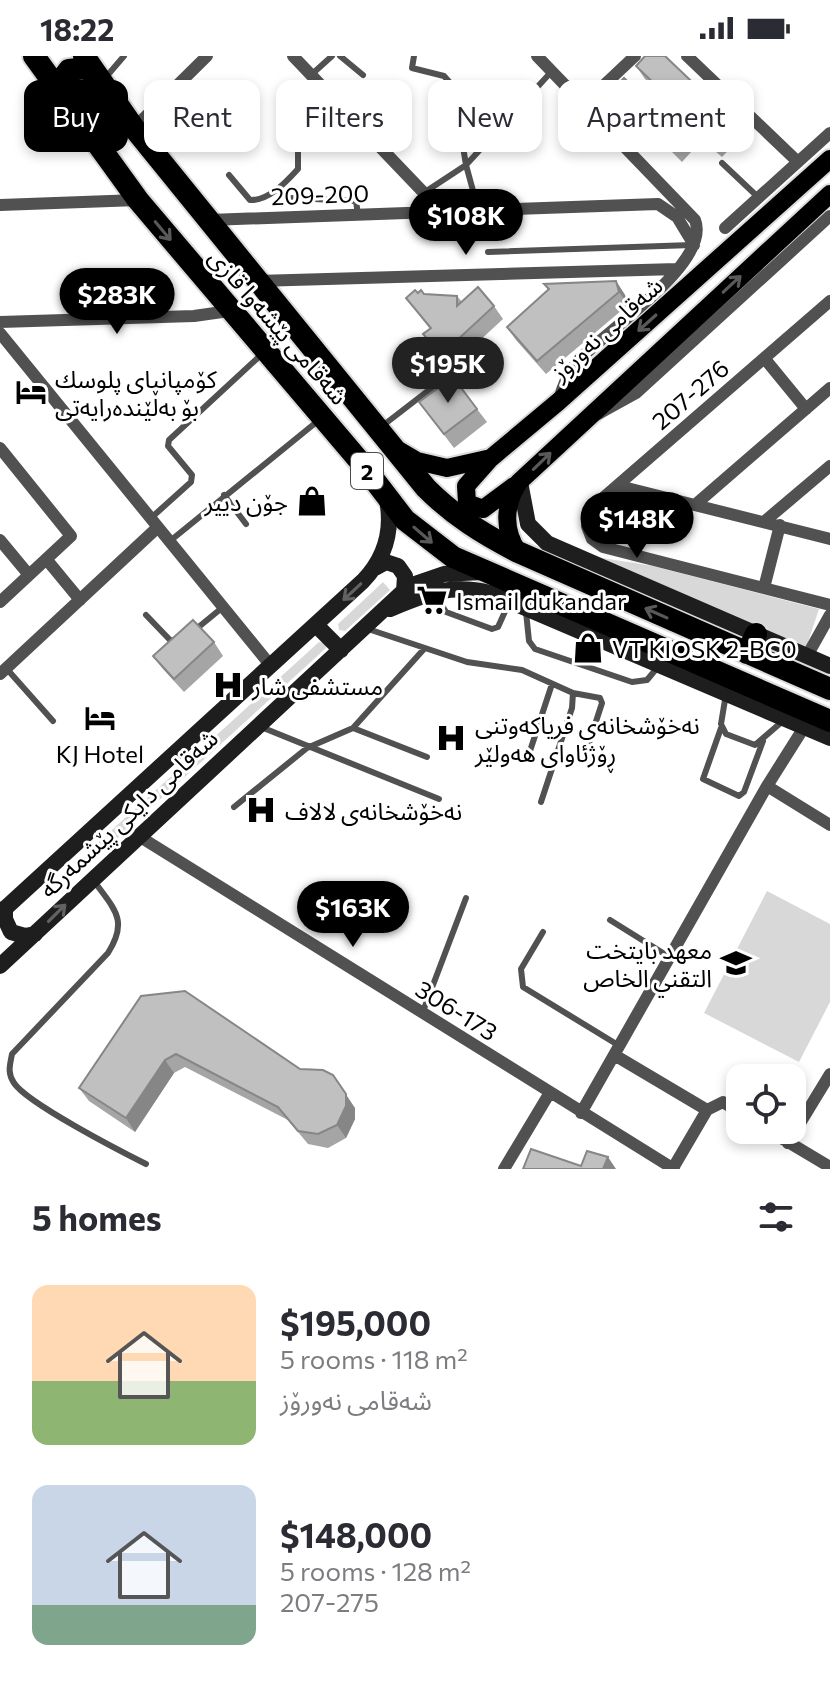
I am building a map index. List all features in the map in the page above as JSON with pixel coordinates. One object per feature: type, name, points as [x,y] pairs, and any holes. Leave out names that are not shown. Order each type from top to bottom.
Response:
[{"type":"highway","name":"شەقامی پێشەوا قازی","points":[[34,56],[49,80]]},
{"type":"highway","name":"شەقامی پێشەوا قازی","points":[[84,56],[99,80]]},
{"type":"highway","points":[[61,80],[69,70],[86,68],[99,80]]},
{"type":"highway","name":"شەقامی پێشەوا قازی","points":[[128,120],[256,281],[448,510],[473,528],[518,552],[752,643],[830,689]]},
{"type":"highway","name":"شەقامی پێشەوا قازی","points":[[102,152],[229,311],[322,417],[387,498],[428,541],[485,572],[517,598],[805,718]]},
{"type":"main road","name":"شەقامی نەورۆز","points":[[385,436],[432,466],[462,467],[491,458],[558,402],[676,281],[816,159]]},
{"type":"main road","points":[[491,458],[466,486],[465,499],[478,509],[488,507],[519,482],[830,194]]},
{"type":"main road","points":[[792,228],[815,230]]},
{"type":"main road","points":[[518,552],[509,534],[507,514],[519,482]]},
{"type":"street","points":[[134,128],[207,56]]},
{"type":"street","points":[[293,56],[316,80]]},
{"type":"street","points":[[537,56],[561,80]]},
{"type":"street","points":[[610,80],[635,56]]},
{"type":"street","points":[[687,56],[816,159]]},
{"type":"street","points":[[725,228],[759,198],[816,159],[830,133]]},
{"type":"street","points":[[385,152],[424,193],[434,212]]},
{"type":"street","points":[[256,281],[676,281],[699,228],[695,220],[630,152]]},
{"type":"street","points":[[0,205],[138,200]]},
{"type":"street","name":"209-200","points":[[209,220],[658,204],[677,217],[694,245]]},
{"type":"street","points":[[584,420],[636,393],[830,216]]},
{"type":"street","name":"207-276","points":[[764,588],[603,547],[592,539],[587,526],[596,504],[830,301]]},
{"type":"street","points":[[0,322],[194,316],[229,311]]},
{"type":"street","points":[[0,333],[271,666]]},
{"type":"street","points":[[765,359],[806,409]]},
{"type":"street","points":[[696,504],[830,388]]},
{"type":"street","points":[[0,448],[71,536],[0,602]]},
{"type":"street","points":[[765,521],[827,472]]},
{"type":"street","points":[[519,482],[528,524],[547,543],[752,643],[807,656],[830,666]]},
{"type":"street","points":[[619,486],[830,539]]},
{"type":"street","name":"شەقامی دایکی پێشمەرگە","points":[[3,906],[271,666],[375,568],[389,533],[387,498]]},
{"type":"street","points":[[2,668],[80,600],[155,522]]},
{"type":"street","points":[[780,525],[764,588],[830,605]]},
{"type":"street","points":[[0,540],[29,575]]},
{"type":"street","points":[[47,560],[80,600]]},
{"type":"street","points":[[375,568],[389,562],[401,568],[406,579],[404,591]]},
{"type":"street","name":"شەقامی دایکی پێشمەرگە","points":[[0,966],[137,835],[404,591],[434,576],[485,572]]},
{"type":"street","points":[[381,613],[433,591],[463,587],[517,598],[660,665],[728,686]]},
{"type":"street","points":[[807,656],[830,615]]},
{"type":"street","points":[[316,625],[341,650]]},
{"type":"street","points":[[581,1113],[805,718],[830,738]]},
{"type":"street","points":[[767,786],[830,825]]},
{"type":"street","name":"306-173","points":[[137,835],[673,1169]]},
{"type":"street","points":[[3,906],[11,932],[25,936],[35,934]]},
{"type":"street","points":[[618,1052],[707,1110]]},
{"type":"street","points":[[806,1113],[830,1074]]},
{"type":"street","points":[[504,1169],[549,1094]]},
{"type":"street","points":[[673,1169],[707,1110],[723,1102],[726,1104]]},
{"type":"street","points":[[790,1144],[830,1167]]},
{"type":"lane","points":[[99,80],[124,56]]},
{"type":"lane","points":[[311,75],[332,56]]},
{"type":"lane","points":[[340,56],[363,75]]},
{"type":"lane","points":[[414,56],[412,68],[444,76],[453,86],[466,165],[479,210]]},
{"type":"lane","points":[[424,193],[466,165],[552,71]]},
{"type":"lane","points":[[229,175],[250,200],[260,200],[287,182],[298,169],[298,152]]},
{"type":"lane","points":[[722,163],[759,198]]},
{"type":"lane","points":[[292,198],[356,201],[358,215]]},
{"type":"lane","points":[[488,252],[694,245]]},
{"type":"lane","points":[[155,522],[191,482],[192,475],[168,446],[169,440],[265,350]]},
{"type":"lane","points":[[385,436],[447,376]]},
{"type":"lane","points":[[170,541],[322,417]]},
{"type":"lane","points":[[224,495],[246,524]]},
{"type":"lane","points":[[433,591],[446,612],[492,629],[502,621],[517,598]]},
{"type":"lane","points":[[517,598],[529,641],[535,649],[632,682],[647,680],[660,665]]},
{"type":"lane","points":[[191,633],[223,607]]},
{"type":"lane","points":[[146,615],[170,640],[181,642]]},
{"type":"lane","points":[[365,628],[467,662],[522,670],[573,693],[600,698],[602,703],[589,743]]},
{"type":"lane","points":[[234,807],[307,748],[353,728],[424,649]]},
{"type":"lane","points":[[2,668],[53,721]]},
{"type":"lane","points":[[530,751],[552,684]]},
{"type":"lane","points":[[728,686],[721,728],[703,779],[757,804]]},
{"type":"lane","points":[[541,802],[572,708],[573,693]]},
{"type":"lane","points":[[721,728],[726,734],[751,745],[805,718]]},
{"type":"lane","points":[[258,726],[439,799]]},
{"type":"lane","points":[[353,728],[427,757]]},
{"type":"lane","points":[[742,795],[763,741]]},
{"type":"lane","points":[[92,878],[117,914],[117,938],[108,953],[12,1054],[8,1071],[15,1086],[91,1136],[146,1164]]},
{"type":"lane","points":[[422,1014],[466,898]]},
{"type":"lane","points":[[610,920],[671,958]]},
{"type":"lane","points":[[543,932],[521,969],[523,987],[618,1052]]},
{"type":"shaded area","points":[[602,558],[653,566],[819,609],[806,648]]},
{"type":"shaded area","points":[[383,582],[390,590],[345,631],[339,630],[338,624]]},
{"type":"shaded area","points":[[319,642],[325,643],[326,648],[108,847],[82,865],[86,854]]},
{"type":"shaded area","points":[[767,891],[830,924],[830,1002],[799,1062],[704,1013]]},
{"type":"building","points":[[645,56],[665,56],[690,80],[651,80],[636,66]]},
{"type":"building","points":[[616,281],[619,292],[537,361],[507,327],[549,289],[544,284]]},
{"type":"building","points":[[478,287],[494,306],[441,355],[423,334],[431,328],[406,298],[415,290],[418,293],[421,290],[424,294],[457,296],[457,306]]},
{"type":"building","points":[[453,377],[477,409],[444,434],[419,402]]},
{"type":"building","points":[[193,620],[214,642],[174,679],[153,656]]},
{"type":"building","points":[[185,991],[300,1069],[323,1070],[333,1075],[346,1094],[346,1106],[337,1125],[318,1134],[298,1131],[278,1107],[176,1054],[165,1060],[126,1118],[79,1088],[141,996]]},
{"type":"building","points":[[531,1149],[581,1166],[587,1151],[608,1157],[603,1169],[523,1169]]},
{"type":"place","name":"کۆمپانیای پلوسك بۆ بەڵێندەرایەتی","points":[[31,392]]},
{"type":"place","name":"جۆن دییر","points":[[312,501]]},
{"type":"place","name":"Ismail dukandar","points":[[432,600]]},
{"type":"place","name":"VT KIOSK 2-BC0","points":[[588,648]]},
{"type":"place","name":"مستشفى شار","points":[[228,685]]},
{"type":"place","name":"KJ Hotel","points":[[100,718]]},
{"type":"place","name":"نەخۆشخانەی فریاکەوتنی ڕۆژئاوای هەولێر","points":[[451,738]]},
{"type":"place","name":"نەخۆشخانەی لالاف","points":[[261,810]]},
{"type":"place","name":"معهد بايتخت التقني الخاص","points":[[736,963]]}]
